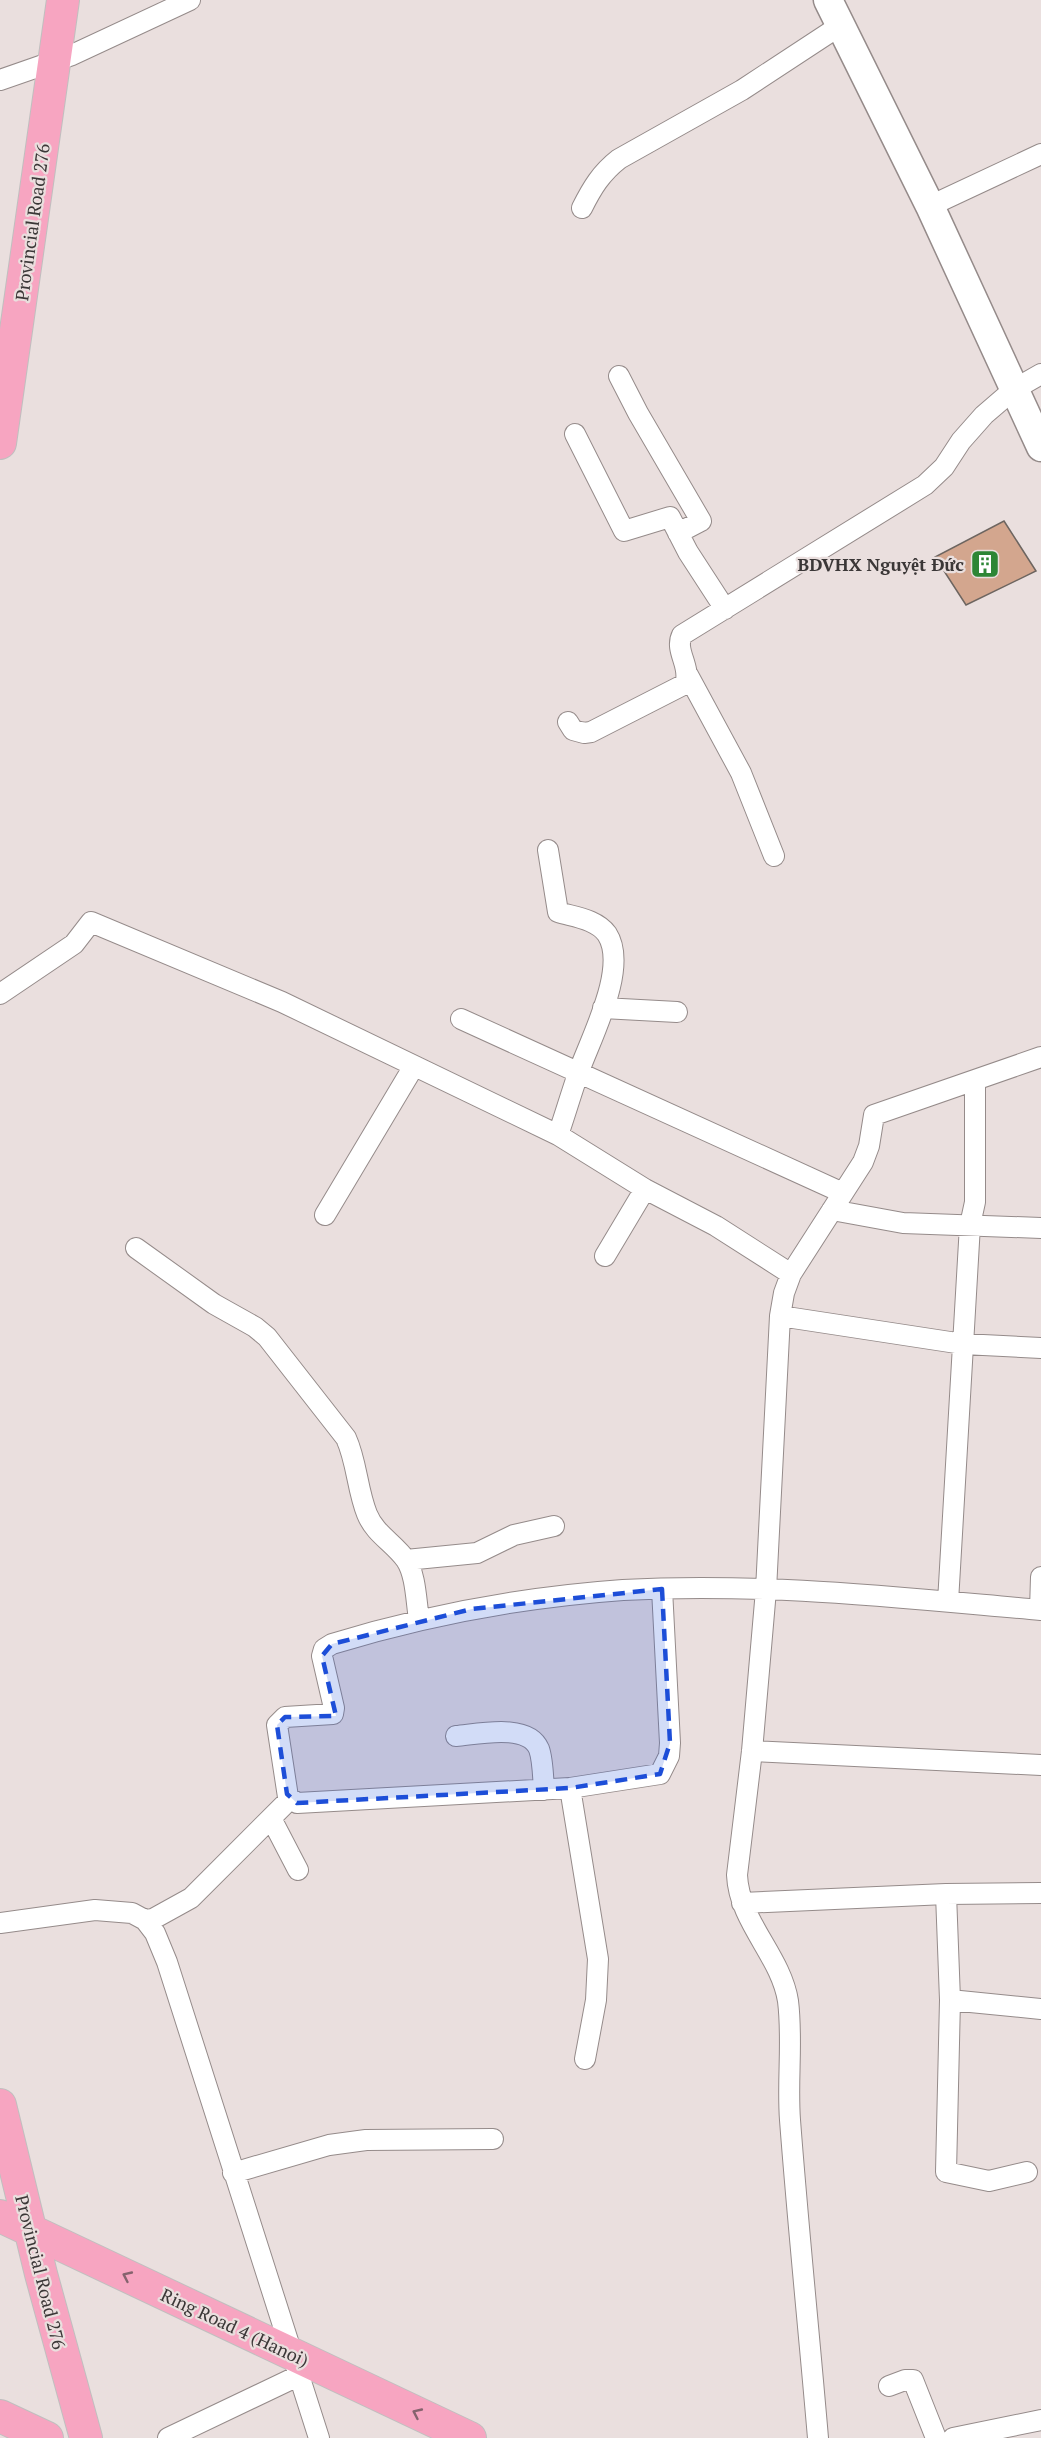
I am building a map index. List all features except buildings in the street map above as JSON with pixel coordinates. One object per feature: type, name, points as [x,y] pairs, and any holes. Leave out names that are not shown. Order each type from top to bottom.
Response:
[{"type":"main road","name":"Provincial Road 276","points":[[0,443],[63,0]]},
{"type":"main road","points":[[828,0],[930,207],[1041,447]]},
{"type":"main road","name":"Provincial Road 276","points":[[0,2105],[30,2230],[86,2438]]},
{"type":"main road","name":"Ring Road 4 (Hanoi)","points":[[0,2216],[295,2365],[470,2438]]},
{"type":"main road","points":[[0,2416],[47,2438]]},
{"type":"street","points":[[0,80],[72,55],[190,0]]},
{"type":"street","points":[[582,208],[595,183],[606,169],[620,159],[741,90],[841,25]]},
{"type":"street","points":[[930,207],[1041,154]]},
{"type":"street","points":[[774,856],[741,773],[688,675],[679,644],[682,635],[925,485],[944,467],[961,441],[984,415],[1014,390],[1041,374]]},
{"type":"street","points":[[620,376],[638,413],[701,521],[678,533]]},
{"type":"street","points":[[575,434],[624,531],[670,517],[725,609]]},
{"type":"street","points":[[568,722],[573,730],[591,732],[681,687],[687,681],[688,675]]},
{"type":"street","points":[[548,850],[558,912],[592,921],[606,933],[613,949],[613,973],[603,1008],[578,1073],[558,1135]]},
{"type":"street","points":[[0,994],[74,944],[92,922],[282,1002],[558,1135],[645,1189],[709,1221],[792,1274]]},
{"type":"street","points":[[603,1008],[676,1012]]},
{"type":"street","points":[[461,1019],[843,1193]]},
{"type":"street","points":[[819,2438],[790,2117],[790,2023],[787,1998],[780,1974],[742,1903],[737,1875],[752,1751],[766,1590],[783,1293],[792,1274],[863,1162],[869,1146],[874,1115],[1041,1057]]},
{"type":"street","points":[[324,1215],[414,1066]]},
{"type":"street","points":[[948,1602],[970,1225],[975,1202],[975,1080]]},
{"type":"street","points":[[605,1256],[645,1189]]},
{"type":"street","points":[[832,1210],[903,1223],[1041,1228]]},
{"type":"street","points":[[136,1248],[214,1304],[255,1327],[267,1337],[346,1438],[354,1455],[366,1513],[375,1528],[406,1560],[411,1573],[419,1619]]},
{"type":"street","points":[[780,1316],[963,1344],[1041,1348]]},
{"type":"street","points":[[406,1560],[477,1553],[514,1536],[554,1526]]},
{"type":"street","points":[[662,1589],[670,1743],[664,1768],[660,1774],[544,1790],[297,1803],[287,1794],[277,1725],[285,1717],[333,1714],[334,1708],[322,1656],[324,1649],[332,1644],[419,1619],[580,1594],[662,1589],[857,1593],[1041,1610],[1041,1577]]},
{"type":"street","points":[[456,1736],[509,1732],[526,1735],[533,1739],[539,1749],[544,1790]]},
{"type":"street","points":[[752,1751],[1041,1766]]},
{"type":"street","points":[[570,1788],[598,1959],[596,2000],[585,2059]]},
{"type":"street","points":[[145,1920],[190,1898],[272,1820],[290,1799]]},
{"type":"street","points":[[272,1820],[298,1870]]},
{"type":"street","points":[[742,1903],[946,1894],[1041,1893]]},
{"type":"street","points":[[946,1894],[950,2000],[946,2172],[989,2181],[1027,2172]]},
{"type":"street","points":[[0,1923],[95,1910],[132,1913],[145,1920],[155,1933],[167,1962],[319,2438]]},
{"type":"street","points":[[950,2000],[1041,2009]]},
{"type":"street","points":[[233,2173],[329,2145],[366,2140],[494,2139]]},
{"type":"street","points":[[168,2438],[295,2365]]},
{"type":"street","points":[[889,2386],[905,2380],[913,2380],[936,2438]]},
{"type":"street","points":[[953,2438],[1041,2420]]},
{"type":"highlighted area","points":[[662,1589],[670,1743],[660,1774],[570,1788],[297,1803],[287,1794],[277,1725],[285,1717],[336,1716],[322,1656],[332,1644],[472,1609]]},
{"type":"place","name":"BDVHX Nguyệt Đức","points":[[985,564]]}]
